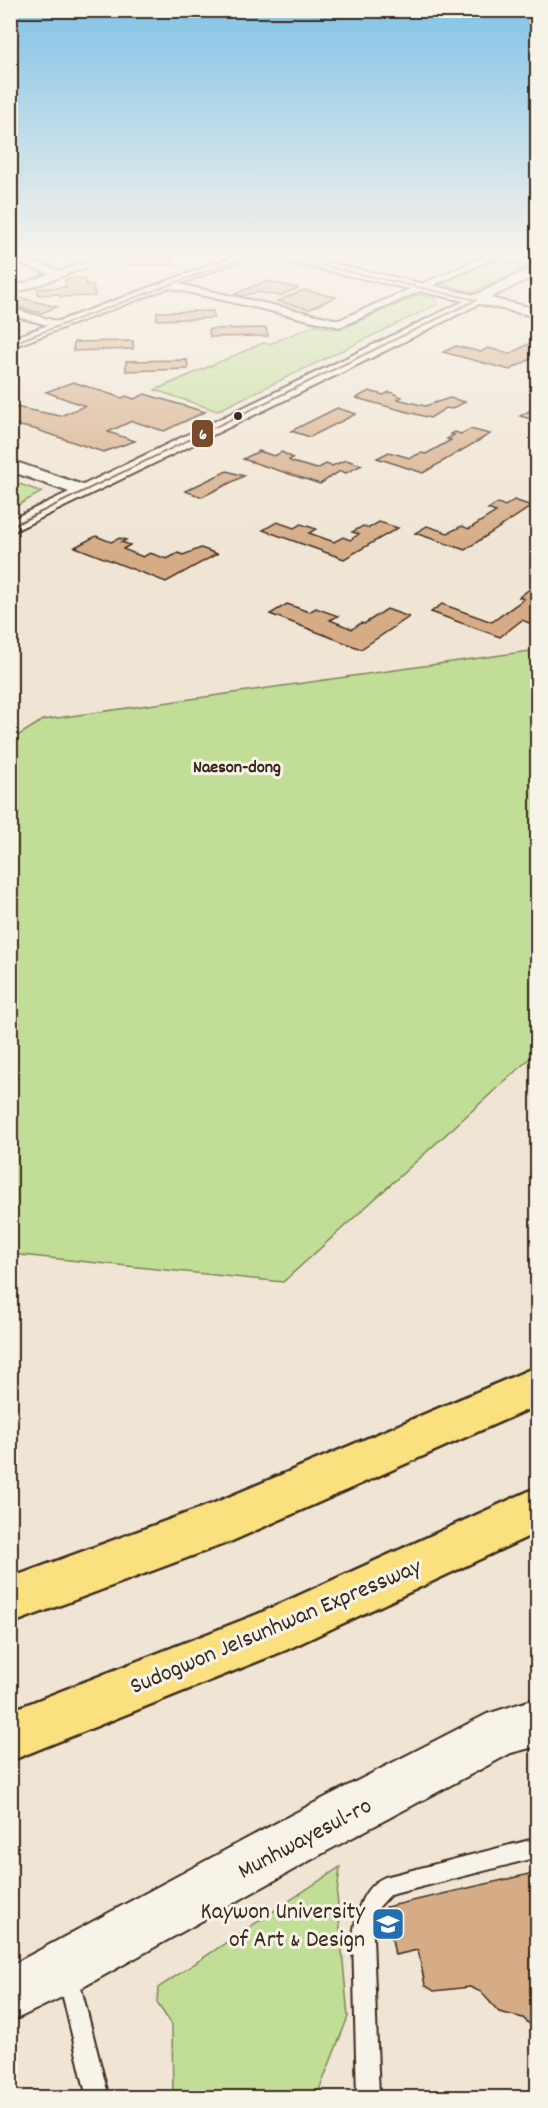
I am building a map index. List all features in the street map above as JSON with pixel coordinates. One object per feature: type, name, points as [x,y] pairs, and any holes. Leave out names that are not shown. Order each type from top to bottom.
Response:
[{"type":"highway","points":[[10,1601],[216,1525],[537,1385]]},
{"type":"highway","name":"Sudogwon Je1sunhwan Expressway","points":[[10,1736],[269,1633],[537,1509]]},
{"type":"street","points":[[10,527],[366,353]]},
{"type":"street","points":[[10,465],[84,491]]},
{"type":"street","name":"Munhwayesul-ro","points":[[10,1995],[66,1967],[309,1833],[504,1731],[537,1722]]},
{"type":"lane","points":[[368,2097],[369,2066],[365,2041],[364,1947],[365,1922],[371,1901],[385,1887],[537,1847]]},
{"type":"lane","points":[[66,1967],[98,2097]]},
{"type":"green space","points":[[239,353],[336,353],[217,411],[155,390]]},
{"type":"green space","points":[[11,481],[42,492],[11,509]]},
{"type":"green space","points":[[537,650],[537,1052],[283,1282],[11,1254],[11,740],[43,720]]},
{"type":"green space","points":[[340,1867],[337,1895],[348,2017],[318,2093],[313,2098],[173,2097],[172,2025],[157,2003],[158,1988]]},
{"type":"building","points":[[448,353],[508,353],[538,355],[510,370]]},
{"type":"building","points":[[187,360],[188,369],[126,371],[126,361]]},
{"type":"building","points":[[73,382],[122,398],[126,396],[134,399],[145,394],[205,412],[164,431],[132,421],[108,432],[135,441],[103,452],[34,429],[10,424],[10,406],[60,416],[85,406],[46,392]]},
{"type":"building","points":[[369,391],[383,395],[390,392],[402,397],[398,399],[425,406],[450,398],[465,402],[452,409],[446,408],[430,418],[356,398]]},
{"type":"building","points":[[337,408],[356,414],[310,437],[291,431]]},
{"type":"building","points":[[531,410],[538,411],[538,421],[520,416]]},
{"type":"building","points":[[470,429],[490,434],[423,473],[377,458],[389,452],[410,458],[421,453],[426,454],[451,440],[447,439],[454,435],[451,434],[455,432],[461,434]]},
{"type":"building","points":[[259,451],[274,456],[282,452],[293,458],[289,460],[292,462],[317,469],[326,464],[332,466],[346,460],[362,465],[346,473],[340,471],[320,484],[243,459]]},
{"type":"building","points":[[227,471],[244,476],[202,497],[185,491]]},
{"type":"building","points":[[514,500],[532,506],[465,550],[415,533],[427,526],[448,533],[462,526],[469,529],[496,512],[488,509],[498,503],[505,506]]},
{"type":"building","points":[[277,522],[294,528],[301,524],[316,529],[309,533],[334,542],[343,537],[350,540],[359,534],[352,532],[363,526],[369,528],[379,522],[398,528],[344,559],[263,530]]},
{"type":"building","points":[[96,536],[111,542],[120,538],[126,540],[121,542],[130,545],[123,549],[143,557],[150,553],[167,559],[178,553],[183,555],[201,548],[217,554],[166,582],[75,547]]},
{"type":"building","points":[[531,588],[538,590],[538,617],[529,623],[522,620],[500,637],[431,612],[442,604],[492,622],[524,599],[519,597]]},
{"type":"building","points":[[287,604],[309,612],[316,608],[338,616],[330,620],[352,629],[387,609],[409,617],[361,649],[270,614]]},
{"type":"building","points":[[538,1872],[538,2032],[523,2018],[499,2012],[481,1992],[470,1987],[434,1991],[425,1985],[418,1950],[395,1955],[386,1907]]},
{"type":"transit line","name":"6","points":[[10,527],[366,353]]},
{"type":"place","name":"Kaywon University of Art & Design","points":[[388,1924]]},
{"type":"district","name":"Naeson-dong","points":[[237,766]]}]
